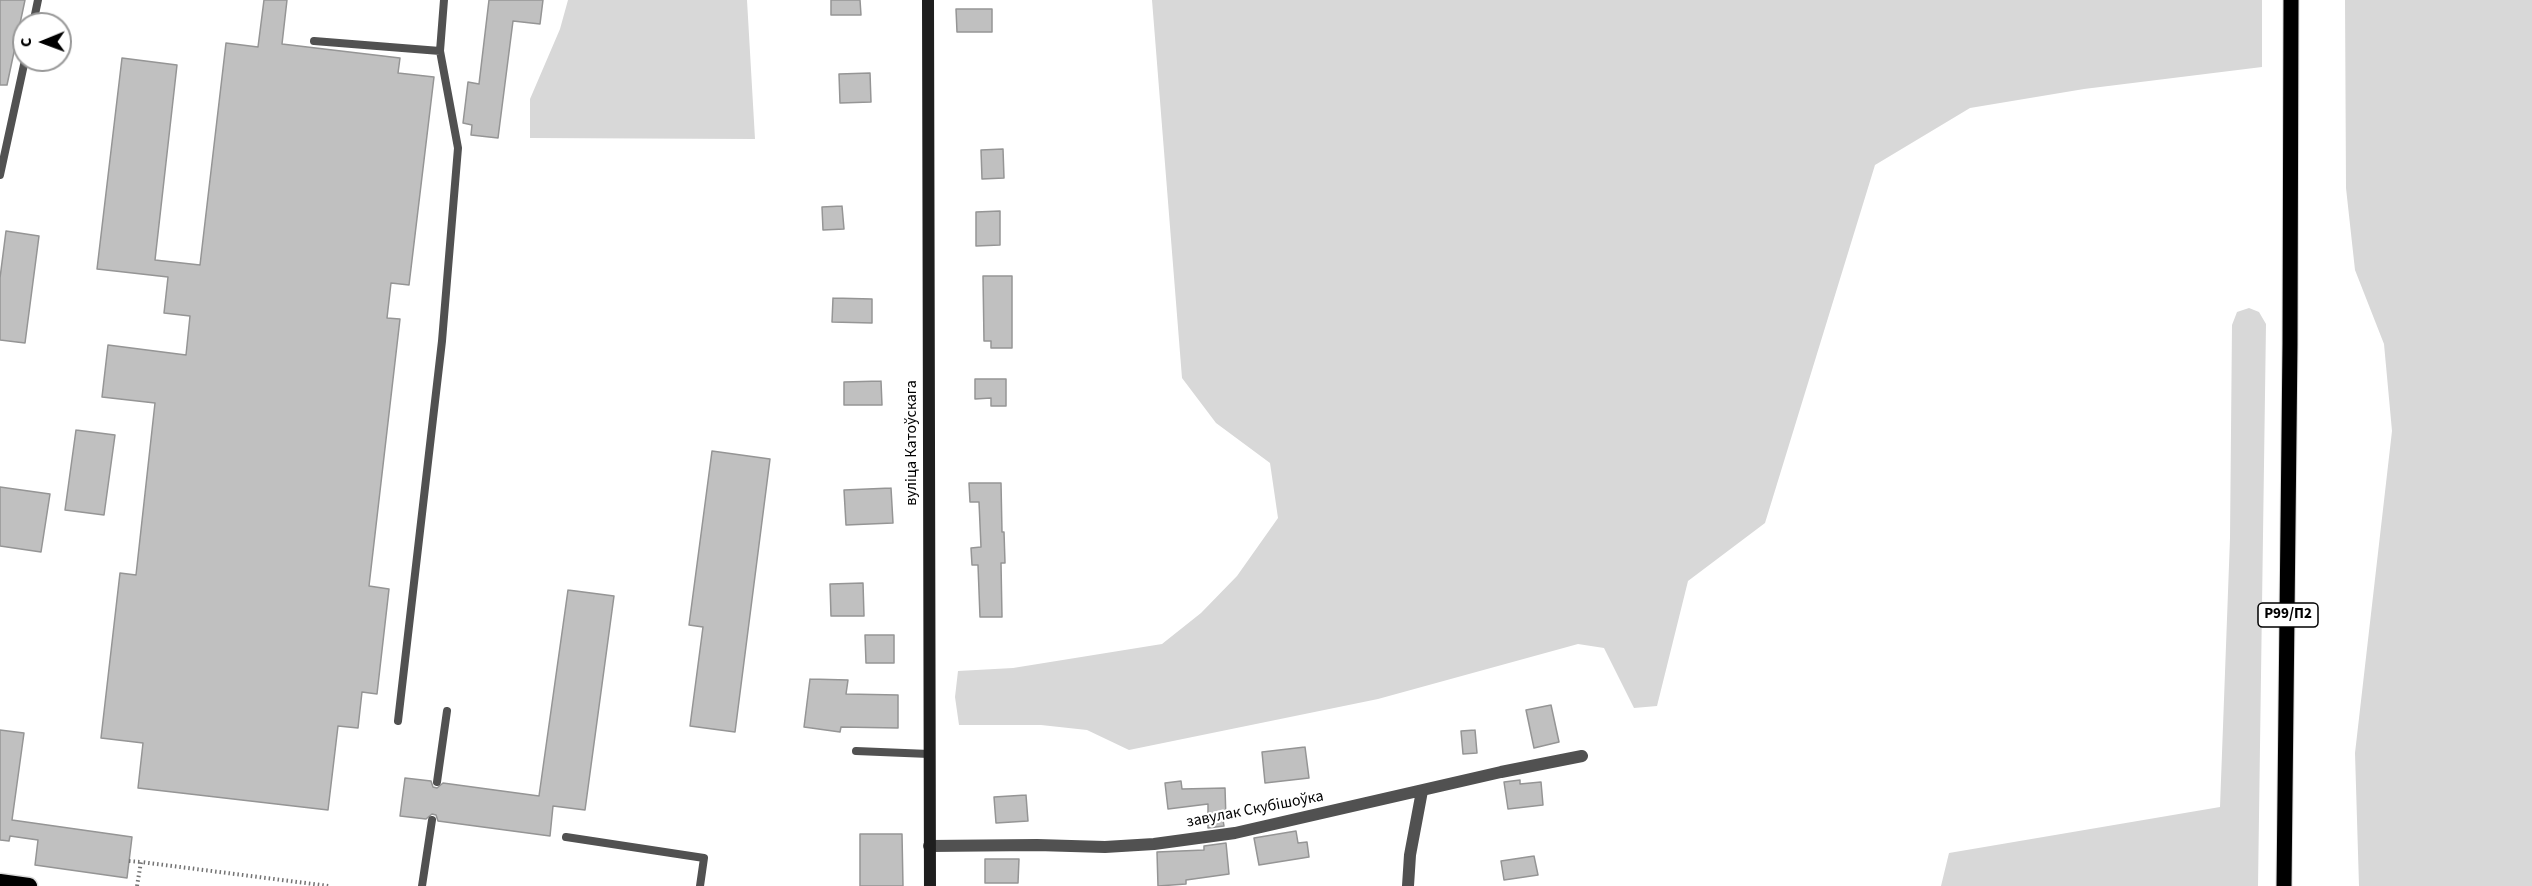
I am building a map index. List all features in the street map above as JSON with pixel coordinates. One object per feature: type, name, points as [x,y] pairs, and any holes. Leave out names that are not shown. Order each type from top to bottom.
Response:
[{"type":"highway","points":[[0,882],[29,886]]},
{"type":"main road","name":"вуліца Катоўскага","points":[[928,0],[930,886]]},
{"type":"main road","name":"Р99/П2","points":[[2284,886],[2290,368],[2290,0]]},
{"type":"street","name":"завулак Скубішоўка","points":[[929,846],[1105,847],[1154,844],[1235,833],[1501,772],[1582,756]]},
{"type":"street","points":[[1408,886],[1410,855],[1422,791]]},
{"type":"lane","points":[[399,721],[442,341],[458,148],[440,51],[444,0]]},
{"type":"lane","points":[[314,41],[440,51]]},
{"type":"lane","points":[[0,175],[22,72]]},
{"type":"lane","points":[[437,782],[447,711]]},
{"type":"lane","points":[[856,751],[929,754]]},
{"type":"lane","points":[[422,886],[432,820]]},
{"type":"lane","points":[[566,837],[704,858],[700,886]]},
{"type":"path","points":[[129,861],[329,886]]},
{"type":"path","points":[[137,886],[141,862]]},
{"type":"shaded area","points":[[568,0],[747,0],[755,139],[530,138],[530,99],[560,29]]},
{"type":"shaded area","points":[[1152,0],[2262,0],[2262,67],[2084,89],[1970,108],[1875,165],[1765,523],[1688,581],[1657,706],[1634,708],[1604,648],[1578,644],[1378,699],[1129,750],[1087,730],[1041,725],[959,725],[955,697],[958,671],[1013,668],[1162,644],[1201,613],[1237,576],[1278,518],[1270,463],[1216,423],[1182,378]]},
{"type":"shaded area","points":[[2345,0],[2532,0],[2532,886],[2359,886],[2355,753],[2392,431],[2384,344],[2355,270],[2346,188]]},
{"type":"shaded area","points":[[2249,308],[2259,312],[2266,324],[2258,886],[1941,886],[1949,853],[2220,807],[2230,538],[2232,325],[2237,312]]},
{"type":"building","points":[[0,0],[25,0],[22,12],[12,12],[12,61],[7,85],[0,85]]},
{"type":"building","points":[[264,0],[287,0],[282,44],[400,58],[398,73],[434,77],[409,285],[391,283],[387,318],[400,319],[369,586],[389,589],[377,694],[362,692],[358,728],[338,726],[328,810],[138,788],[143,743],[101,738],[120,573],[136,575],[155,403],[102,397],[108,345],[186,355],[190,316],[164,313],[168,277],[97,269],[122,58],[177,65],[155,260],[200,265],[226,43],[258,47]]},
{"type":"building","points":[[489,0],[543,0],[540,24],[513,21],[498,138],[471,135],[472,125],[463,123],[468,82],[479,84]]},
{"type":"building","points":[[831,0],[860,0],[861,15],[831,15]]},
{"type":"building","points":[[956,9],[992,9],[992,32],[957,32]]},
{"type":"building","points":[[870,73],[871,102],[840,103],[839,74]]},
{"type":"building","points":[[1003,149],[1004,178],[982,179],[981,150]]},
{"type":"building","points":[[842,206],[844,229],[823,230],[822,207]]},
{"type":"building","points":[[1000,211],[1000,245],[976,246],[976,212]]},
{"type":"building","points":[[6,231],[39,236],[25,343],[0,340],[0,278]]},
{"type":"building","points":[[983,276],[1012,276],[1012,348],[991,348],[991,341],[984,341]]},
{"type":"building","points":[[833,298],[872,299],[872,323],[832,322]]},
{"type":"building","points":[[975,379],[1006,379],[1006,406],[991,406],[991,398],[975,399]]},
{"type":"building","points":[[881,381],[882,405],[844,405],[844,382]]},
{"type":"building","points":[[76,430],[115,435],[104,515],[65,510]]},
{"type":"building","points":[[712,451],[770,459],[735,732],[690,726],[703,627],[689,625]]},
{"type":"building","points":[[969,483],[1001,483],[1005,563],[1001,563],[1002,617],[980,617],[978,565],[972,565],[971,548],[981,547],[979,502],[970,502]]},
{"type":"building","points":[[0,487],[50,494],[41,552],[0,546]]},
{"type":"building","points":[[891,488],[893,523],[846,525],[844,490]]},
{"type":"building","points":[[863,583],[864,616],[831,616],[830,584]]},
{"type":"building","points":[[568,590],[614,596],[585,810],[553,806],[550,836],[438,821],[436,815],[432,814],[426,819],[400,816],[405,778],[431,781],[433,787],[437,788],[443,783],[539,796]]},
{"type":"building","points":[[865,635],[894,635],[894,663],[866,663]]},
{"type":"building","points":[[810,679],[848,680],[846,694],[898,695],[898,728],[841,727],[840,732],[804,727]]},
{"type":"building","points":[[1551,705],[1559,742],[1534,748],[1526,710]]},
{"type":"building","points":[[0,730],[24,733],[12,820],[132,837],[127,878],[35,865],[38,840],[10,836],[9,841],[0,840]]},
{"type":"building","points":[[1475,730],[1477,753],[1463,754],[1461,731]]},
{"type":"building","points":[[1305,747],[1309,778],[1265,783],[1262,752]]},
{"type":"building","points":[[1520,780],[1520,784],[1541,782],[1543,805],[1508,809],[1504,782]]},
{"type":"building","points":[[1181,781],[1182,789],[1225,788],[1226,820],[1223,820],[1224,826],[1208,828],[1208,804],[1168,809],[1165,783]]},
{"type":"building","points":[[1026,795],[1028,821],[996,823],[994,797]]},
{"type":"building","points":[[1296,831],[1298,843],[1307,842],[1309,857],[1259,865],[1254,838]]},
{"type":"building","points":[[860,834],[902,834],[903,886],[860,886]]},
{"type":"building","points":[[1226,843],[1229,874],[1186,880],[1186,884],[1158,886],[1157,852],[1204,850],[1204,846]]},
{"type":"building","points":[[1534,856],[1538,875],[1504,880],[1501,861]]},
{"type":"building","points":[[985,859],[1019,859],[1018,883],[985,883]]}]
